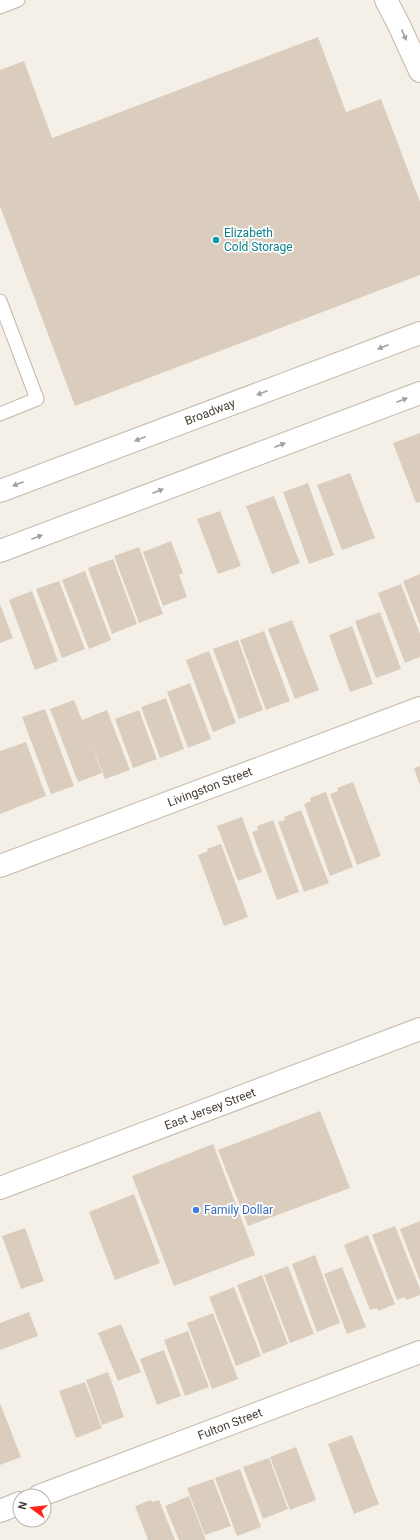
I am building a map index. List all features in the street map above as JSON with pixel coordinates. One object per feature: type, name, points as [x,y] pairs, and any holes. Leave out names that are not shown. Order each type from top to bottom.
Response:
[{"type":"street","points":[[386,0],[420,72]]},
{"type":"street","name":"Broadway","points":[[0,491],[420,333]]},
{"type":"street","points":[[0,550],[420,393]]},
{"type":"street","name":"Livingston Street","points":[[0,866],[420,708]]},
{"type":"street","name":"East Jersey Street","points":[[0,1188],[420,1029]]},
{"type":"street","name":"Fulton Street","points":[[52,1491],[420,1352]]},
{"type":"street","points":[[0,1511],[12,1506]]},
{"type":"lane","points":[[0,8],[18,0]]},
{"type":"lane","points":[[0,301],[37,399],[0,414]]},
{"type":"building","name":"Elizabeth Cold Storage","points":[[318,37],[346,112],[381,99],[420,202],[420,275],[75,406],[0,206],[0,70],[24,61],[52,138]]},
{"type":"building","points":[[420,433],[420,502],[416,503],[393,443]]},
{"type":"building","points":[[350,473],[375,538],[342,550],[317,485]]},
{"type":"building","points":[[308,483],[334,555],[309,564],[283,492]]},
{"type":"building","points":[[274,496],[300,563],[272,574],[246,506]]},
{"type":"building","points":[[220,511],[241,566],[218,574],[197,519]]},
{"type":"building","points":[[171,541],[183,573],[179,575],[187,597],[163,606],[143,552]]},
{"type":"building","points":[[139,547],[163,614],[139,623],[114,556]]},
{"type":"building","points":[[113,559],[137,624],[112,634],[88,568]]},
{"type":"building","points":[[85,571],[111,640],[89,649],[62,580]]},
{"type":"building","points":[[420,574],[420,625],[403,581]]},
{"type":"building","points":[[59,581],[85,649],[62,658],[36,589]]},
{"type":"building","points":[[401,584],[420,634],[420,657],[405,663],[378,593]]},
{"type":"building","points":[[32,591],[58,661],[35,670],[9,600]]},
{"type":"building","points":[[0,604],[13,638],[0,643]]},
{"type":"building","points":[[380,612],[401,669],[376,678],[355,621]]},
{"type":"building","points":[[292,620],[319,690],[295,699],[268,629]]},
{"type":"building","points":[[352,626],[373,684],[350,692],[329,635]]},
{"type":"building","points":[[264,631],[290,701],[266,710],[240,640]]},
{"type":"building","points":[[238,640],[263,710],[239,719],[213,649]]},
{"type":"building","points":[[209,651],[236,723],[213,732],[186,660]]},
{"type":"building","points":[[190,683],[211,739],[188,748],[167,692]]},
{"type":"building","points":[[166,698],[184,749],[160,758],[141,707]]},
{"type":"building","points":[[74,700],[82,720],[107,710],[130,770],[105,779],[90,740],[102,773],[78,782],[50,709]]},
{"type":"building","points":[[45,709],[74,786],[51,794],[22,717]]},
{"type":"building","points":[[139,710],[157,759],[133,768],[115,719]]},
{"type":"building","points":[[26,742],[46,796],[0,814],[0,751]]},
{"type":"building","points":[[420,766],[420,785],[414,768]]},
{"type":"building","points":[[353,782],[381,856],[357,865],[330,794],[338,791],[337,788]]},
{"type":"building","points":[[326,792],[353,867],[330,876],[304,804],[311,801],[310,798]]},
{"type":"building","points":[[301,810],[329,883],[304,892],[278,822],[285,820],[284,817]]},
{"type":"building","points":[[242,817],[262,872],[238,881],[217,826]]},
{"type":"building","points":[[273,820],[299,892],[277,900],[252,832],[258,830],[257,826]]},
{"type":"building","points":[[221,844],[248,917],[224,926],[198,855],[208,851],[207,849]]},
{"type":"building","points":[[320,1111],[350,1188],[248,1226],[218,1150]]},
{"type":"building","points":[[213,1144],[255,1255],[174,1286],[132,1176]]},
{"type":"building","points":[[134,1194],[160,1263],[115,1280],[89,1212]]},
{"type":"building","points":[[420,1221],[420,1281],[400,1229]]},
{"type":"building","points":[[395,1226],[420,1289],[420,1295],[406,1300],[405,1297],[397,1300],[372,1235]]},
{"type":"building","points":[[25,1228],[44,1281],[21,1289],[2,1236]]},
{"type":"building","points":[[368,1235],[395,1304],[378,1311],[377,1308],[370,1310],[344,1245]]},
{"type":"building","points":[[315,1255],[340,1323],[317,1332],[292,1264]]},
{"type":"building","points":[[288,1266],[314,1334],[290,1343],[264,1275]]},
{"type":"building","points":[[342,1267],[366,1327],[347,1334],[324,1274]]},
{"type":"building","points":[[262,1275],[288,1344],[263,1354],[237,1285]]},
{"type":"building","points":[[234,1287],[261,1356],[236,1366],[209,1297]]},
{"type":"building","points":[[29,1312],[38,1336],[0,1350],[0,1323]]},
{"type":"building","points":[[213,1313],[238,1379],[212,1389],[187,1323]]},
{"type":"building","points":[[121,1324],[141,1372],[118,1381],[98,1333]]},
{"type":"building","points":[[188,1331],[209,1387],[185,1396],[164,1340]]},
{"type":"building","points":[[164,1350],[181,1396],[157,1405],[140,1359]]},
{"type":"building","points":[[108,1372],[124,1417],[102,1425],[86,1380]]},
{"type":"building","points":[[85,1382],[102,1428],[76,1438],[59,1391]]},
{"type":"building","points":[[0,1403],[21,1457],[0,1465]]},
{"type":"building","points":[[352,1435],[379,1504],[354,1514],[328,1444]]},
{"type":"building","points":[[296,1447],[316,1500],[290,1510],[270,1457]]},
{"type":"building","points":[[269,1458],[288,1509],[263,1519],[243,1467]]},
{"type":"building","points":[[240,1469],[261,1527],[237,1536],[215,1478]]},
{"type":"building","points":[[213,1479],[231,1526],[205,1535],[187,1488]]},
{"type":"building","points":[[189,1496],[206,1540],[179,1540],[165,1506]]},
{"type":"building","points":[[151,1500],[152,1502],[159,1500],[175,1540],[148,1540],[135,1506]]},
{"type":"place","name":"Elizabeth Cold Storage","points":[[216,240]]},
{"type":"place","name":"Family Dollar","points":[[196,1210]]}]
